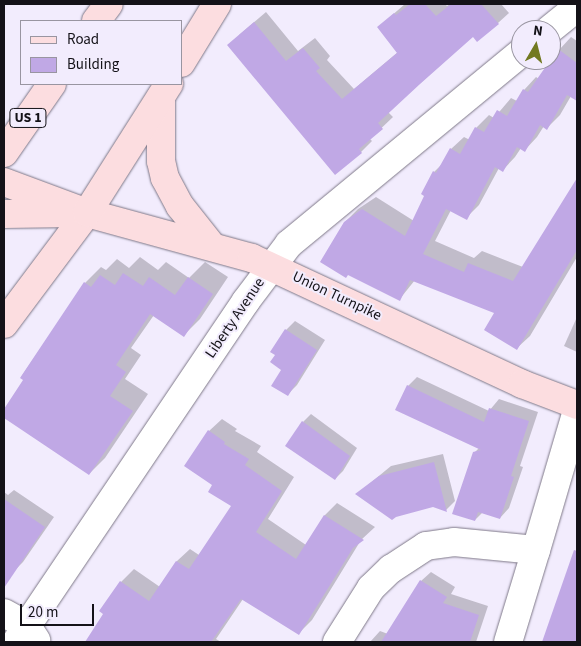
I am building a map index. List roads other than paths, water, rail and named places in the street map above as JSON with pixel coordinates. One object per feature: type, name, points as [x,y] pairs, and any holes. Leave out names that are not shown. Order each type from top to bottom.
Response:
[{"type":"main road","points":[[97,20],[109,4]]},
{"type":"main road","points":[[182,61],[217,4]]},
{"type":"main road","name":"US 1","points":[[5,147],[51,85]]},
{"type":"main road","points":[[4,324],[87,213],[165,90]]},
{"type":"main road","points":[[165,90],[161,155],[165,178],[180,206],[211,245]]},
{"type":"main road","points":[[4,182],[87,213]]},
{"type":"main road","points":[[9,214],[87,213]]},
{"type":"main road","name":"Union Turnpike","points":[[87,213],[211,245],[271,266],[522,384],[577,405]]},
{"type":"street","points":[[561,20],[577,6]]},
{"type":"street","name":"Liberty Avenue","points":[[21,631],[271,266],[289,244],[511,61]]},
{"type":"street","points":[[508,642],[577,411]]},
{"type":"street","points":[[337,642],[371,588],[391,569],[426,546],[454,542],[536,550]]}]
